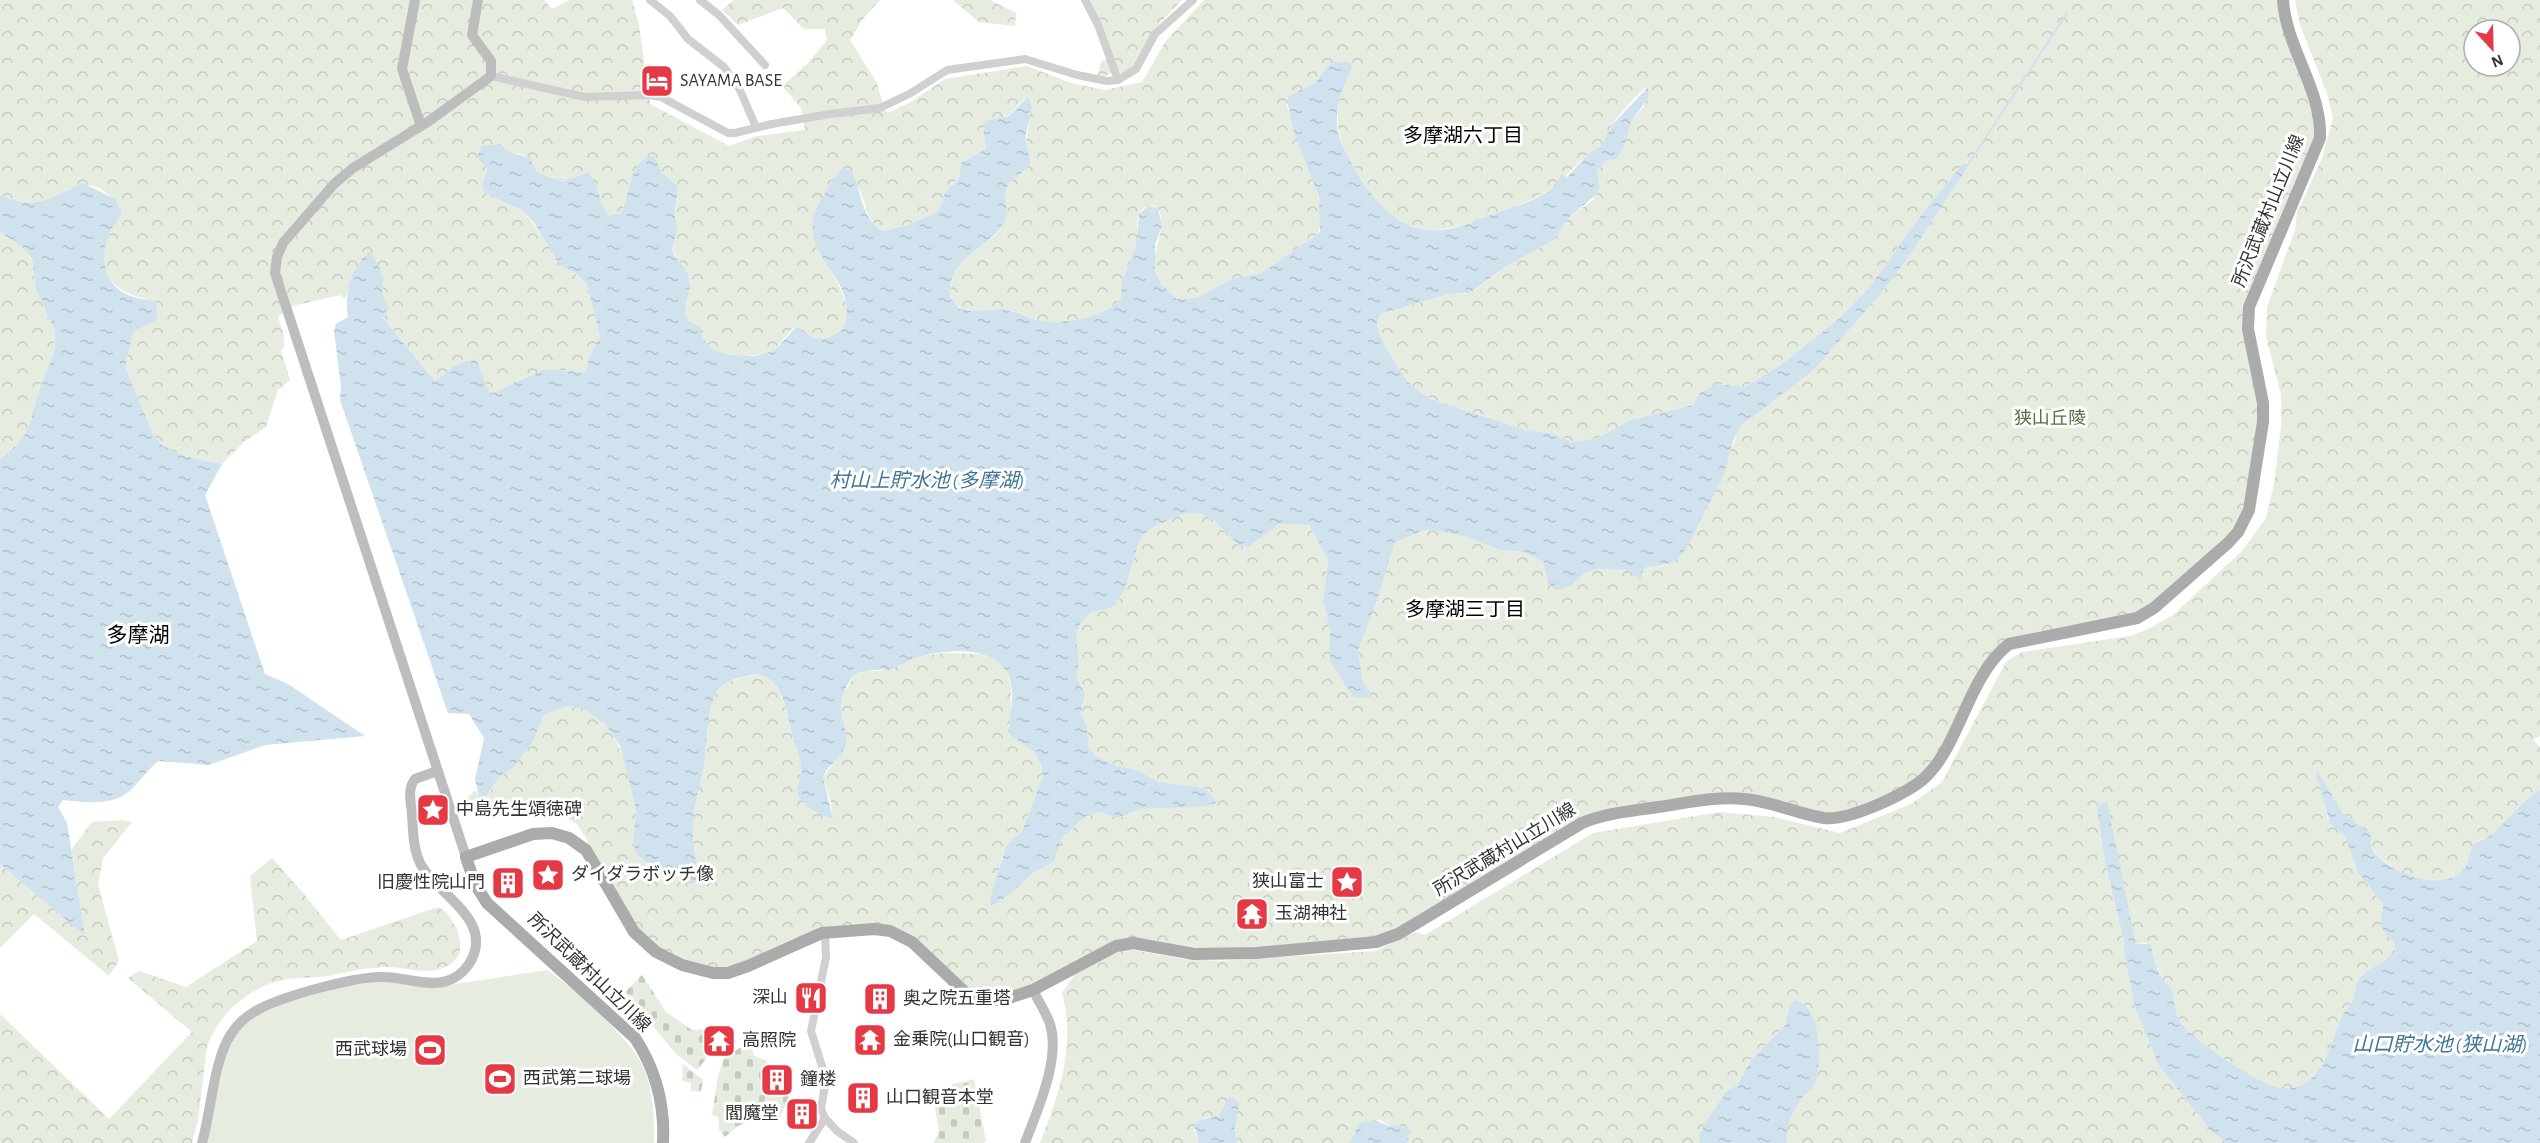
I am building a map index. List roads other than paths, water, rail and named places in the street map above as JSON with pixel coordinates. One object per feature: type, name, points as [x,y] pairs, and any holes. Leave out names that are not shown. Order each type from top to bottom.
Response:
[{"type":"main road","name":"所沢武蔵村山立川線","points":[[663,1143],[664,1117],[658,1085],[650,1062],[635,1038],[488,903],[478,890],[466,857],[533,834],[552,833],[569,837],[586,850],[634,932],[656,952],[682,965],[713,973],[728,973],[825,933],[874,929],[902,935],[968,994],[982,1000],[1003,1000],[1033,990],[1116,946],[1133,943],[1194,954],[1256,952],[1376,942],[1416,924],[1582,823],[1602,816],[1725,798],[1762,801],[1823,818],[1834,818],[1857,812],[1900,794],[1922,780],[1932,771],[1983,673],[1998,652],[2009,644],[2126,622],[2154,608],[2238,532],[2252,500],[2264,413],[2248,329],[2249,307],[2320,138],[2318,110],[2286,26],[2283,0]]},
{"type":"street","points":[[414,0],[402,69],[421,126]]},
{"type":"street","points":[[478,0],[472,35],[491,61],[491,76]]},
{"type":"street","points":[[650,0],[670,16],[688,39],[724,67],[739,88],[756,127]]},
{"type":"street","points":[[700,0],[719,15],[765,65]]},
{"type":"street","points":[[1085,0],[1098,25],[1118,80]]},
{"type":"street","points":[[466,857],[275,273],[277,257],[283,243],[323,195],[353,168],[421,126],[491,76],[585,97],[650,95],[661,97],[728,132],[735,133],[756,127],[880,108],[911,93],[947,70],[1025,59],[1077,75],[1107,81],[1118,80],[1136,69],[1155,34],[1193,0]]},
{"type":"street","points":[[202,1143],[225,1046],[237,1026],[251,1013],[277,1002],[355,980],[389,977],[441,982],[456,977],[468,966],[475,945],[472,924],[421,864],[414,838],[411,786],[415,779],[437,771]]},
{"type":"street","points":[[825,933],[826,957],[811,1031],[826,1079],[821,1109],[825,1118],[837,1131],[854,1143]]},
{"type":"street","points":[[1025,1143],[1042,1098],[1052,1050],[1051,1025],[1033,990]]},
{"type":"street","points":[[809,1143],[825,1118]]},
{"type":"water","name":"村山上貯水池 (多摩湖)","points":[[1335,62],[1350,62],[1352,67],[1341,94],[1337,116],[1338,134],[1351,162],[1367,187],[1386,210],[1397,219],[1424,229],[1440,230],[1461,226],[1539,197],[1552,187],[1562,174],[1567,177],[1589,153],[1601,146],[1613,124],[1648,87],[1648,98],[1631,122],[1624,147],[1616,159],[1607,160],[1597,171],[1600,187],[1596,195],[1567,219],[1554,240],[1505,267],[1470,293],[1448,294],[1381,314],[1377,321],[1378,330],[1388,352],[1408,382],[1430,399],[1529,431],[1551,433],[1572,442],[1598,438],[1630,420],[1693,405],[1700,393],[1717,384],[1745,387],[1779,366],[1835,322],[1868,289],[1923,212],[1963,164],[1969,165],[1910,255],[1883,291],[1814,370],[1742,425],[1733,443],[1719,484],[1683,553],[1667,564],[1644,568],[1640,580],[1629,570],[1599,569],[1585,573],[1571,586],[1556,590],[1548,582],[1543,561],[1523,552],[1500,550],[1466,537],[1424,530],[1394,543],[1378,597],[1358,650],[1363,681],[1373,696],[1363,698],[1353,696],[1330,662],[1330,630],[1323,601],[1328,560],[1309,525],[1279,524],[1249,547],[1239,546],[1215,521],[1201,513],[1184,514],[1155,526],[1143,535],[1124,592],[1112,608],[1091,612],[1079,626],[1076,639],[1079,658],[1077,678],[1085,694],[1081,713],[1087,727],[1089,748],[1096,756],[1114,765],[1137,770],[1159,782],[1204,788],[1216,803],[1208,806],[1140,809],[1117,818],[1100,812],[1086,816],[1063,837],[1054,860],[1050,864],[1033,873],[1012,893],[994,905],[991,905],[990,899],[1006,846],[1022,831],[1043,776],[1041,764],[1034,752],[1011,736],[1008,730],[1012,693],[1010,680],[1004,669],[996,660],[973,652],[946,652],[918,657],[892,668],[861,672],[853,677],[842,700],[847,738],[845,748],[823,777],[833,819],[814,811],[799,797],[800,761],[783,700],[774,684],[757,674],[737,678],[722,686],[712,704],[694,816],[694,843],[698,874],[698,880],[695,883],[688,884],[673,871],[647,862],[637,855],[633,843],[636,812],[620,746],[605,724],[584,709],[568,706],[547,713],[532,743],[515,765],[498,779],[487,795],[479,797],[475,779],[484,738],[469,714],[448,713],[340,400],[341,386],[334,331],[336,324],[348,317],[348,290],[353,273],[363,258],[372,252],[384,278],[382,293],[389,309],[383,318],[435,381],[458,364],[474,359],[477,361],[489,392],[493,393],[545,369],[586,372],[589,357],[600,337],[587,284],[575,273],[560,265],[535,224],[523,211],[484,193],[482,185],[487,170],[477,157],[482,146],[500,144],[508,152],[530,158],[536,171],[563,181],[588,173],[595,183],[609,216],[621,213],[635,171],[646,159],[654,156],[662,173],[677,185],[674,213],[678,228],[672,249],[689,278],[685,308],[688,320],[700,328],[702,336],[711,349],[729,355],[755,356],[777,348],[796,327],[820,339],[837,333],[844,325],[847,307],[845,297],[819,252],[813,229],[816,209],[839,171],[851,170],[866,212],[876,226],[883,231],[908,225],[939,211],[945,192],[959,178],[961,163],[986,149],[983,128],[985,121],[1009,116],[1027,97],[1031,105],[1026,138],[1030,163],[1006,189],[1005,221],[989,240],[963,261],[956,270],[950,296],[959,309],[1005,310],[1037,320],[1059,322],[1082,319],[1104,311],[1121,298],[1122,282],[1136,246],[1139,214],[1148,206],[1158,208],[1162,225],[1155,245],[1155,271],[1162,286],[1177,299],[1196,298],[1234,278],[1260,274],[1320,232],[1319,197],[1294,132],[1287,101],[1289,96],[1316,82],[1326,68]]},
{"type":"water","points":[[83,183],[115,199],[122,212],[110,232],[105,248],[106,271],[110,279],[121,291],[133,297],[156,302],[157,320],[133,332],[125,367],[153,434],[163,446],[184,456],[222,464],[205,495],[265,674],[288,684],[365,736],[265,745],[209,765],[158,761],[132,789],[117,799],[99,802],[63,800],[58,807],[67,823],[85,936],[0,864],[0,459],[21,440],[30,423],[55,346],[55,331],[36,289],[32,259],[25,249],[0,232],[0,195],[25,202],[44,201]]},
{"type":"water","name":"山口貯水池 (狭山湖)","points":[[2318,771],[2342,813],[2370,833],[2372,848],[2376,855],[2394,868],[2416,878],[2428,880],[2451,878],[2460,873],[2467,863],[2473,845],[2494,833],[2522,804],[2540,790],[2540,1143],[2226,1143],[2210,1130],[2159,1066],[2135,1008],[2123,947],[2125,946],[2105,862],[2096,804],[2107,802],[2136,944],[2150,944],[2160,974],[2172,989],[2179,1020],[2212,1050],[2242,1070],[2268,1084],[2293,1088],[2308,1081],[2321,1067],[2344,1013],[2353,999],[2359,979],[2387,958],[2395,946],[2382,927],[2383,904],[2358,873],[2345,836],[2330,823],[2316,775]]},
{"type":"water","points":[[1795,1000],[1804,1005],[1815,1024],[1819,1062],[1814,1085],[1799,1102],[1790,1118],[1787,1143],[1700,1143],[1699,1135],[1706,1121],[1728,1090],[1737,1086],[1751,1060],[1785,1025],[1790,1005]]},
{"type":"water","points":[[1233,1097],[1239,1104],[1235,1129],[1238,1143],[1199,1143],[1194,1125],[1201,1120],[1219,1115],[1229,1098]]},
{"type":"water","points":[[1374,1120],[1389,1126],[1396,1125],[1411,1130],[1407,1143],[1350,1143],[1359,1123]]},
{"type":"waterway","points":[[1967,166],[2067,13]]},
{"type":"place","name":"SAYAMA BASE","points":[[657,81]]},
{"type":"place","name":"中島先生頌徳碑","points":[[433,810]]},
{"type":"place","name":"ダイダラボッチ像","points":[[548,875]]},
{"type":"place","name":"狭山富士","points":[[1347,882]]},
{"type":"place","name":"旧慶性院山門","points":[[508,883]]},
{"type":"place","name":"玉湖神社","points":[[1252,914]]},
{"type":"place","name":"深山","points":[[811,998]]},
{"type":"place","name":"奥之院五重塔","points":[[880,999]]},
{"type":"place","name":"金乗院(山口観音)","points":[[870,1040]]},
{"type":"place","name":"高照院","points":[[719,1041]]},
{"type":"place","name":"西武球場","points":[[430,1050]]},
{"type":"place","name":"西武第二球場","points":[[500,1079]]},
{"type":"place","name":"鐘楼","points":[[777,1080]]},
{"type":"place","name":"山口観音本堂","points":[[863,1098]]},
{"type":"place","name":"閻魔堂","points":[[802,1114]]},
{"type":"district","name":"多摩湖六丁目","points":[[1463,136]]},
{"type":"district","name":"多摩湖三丁目","points":[[1465,610]]},
{"type":"district","name":"多摩湖","points":[[138,635]]},
{"type":"park label","name":"狭山丘陵","points":[[2050,419]]}]
